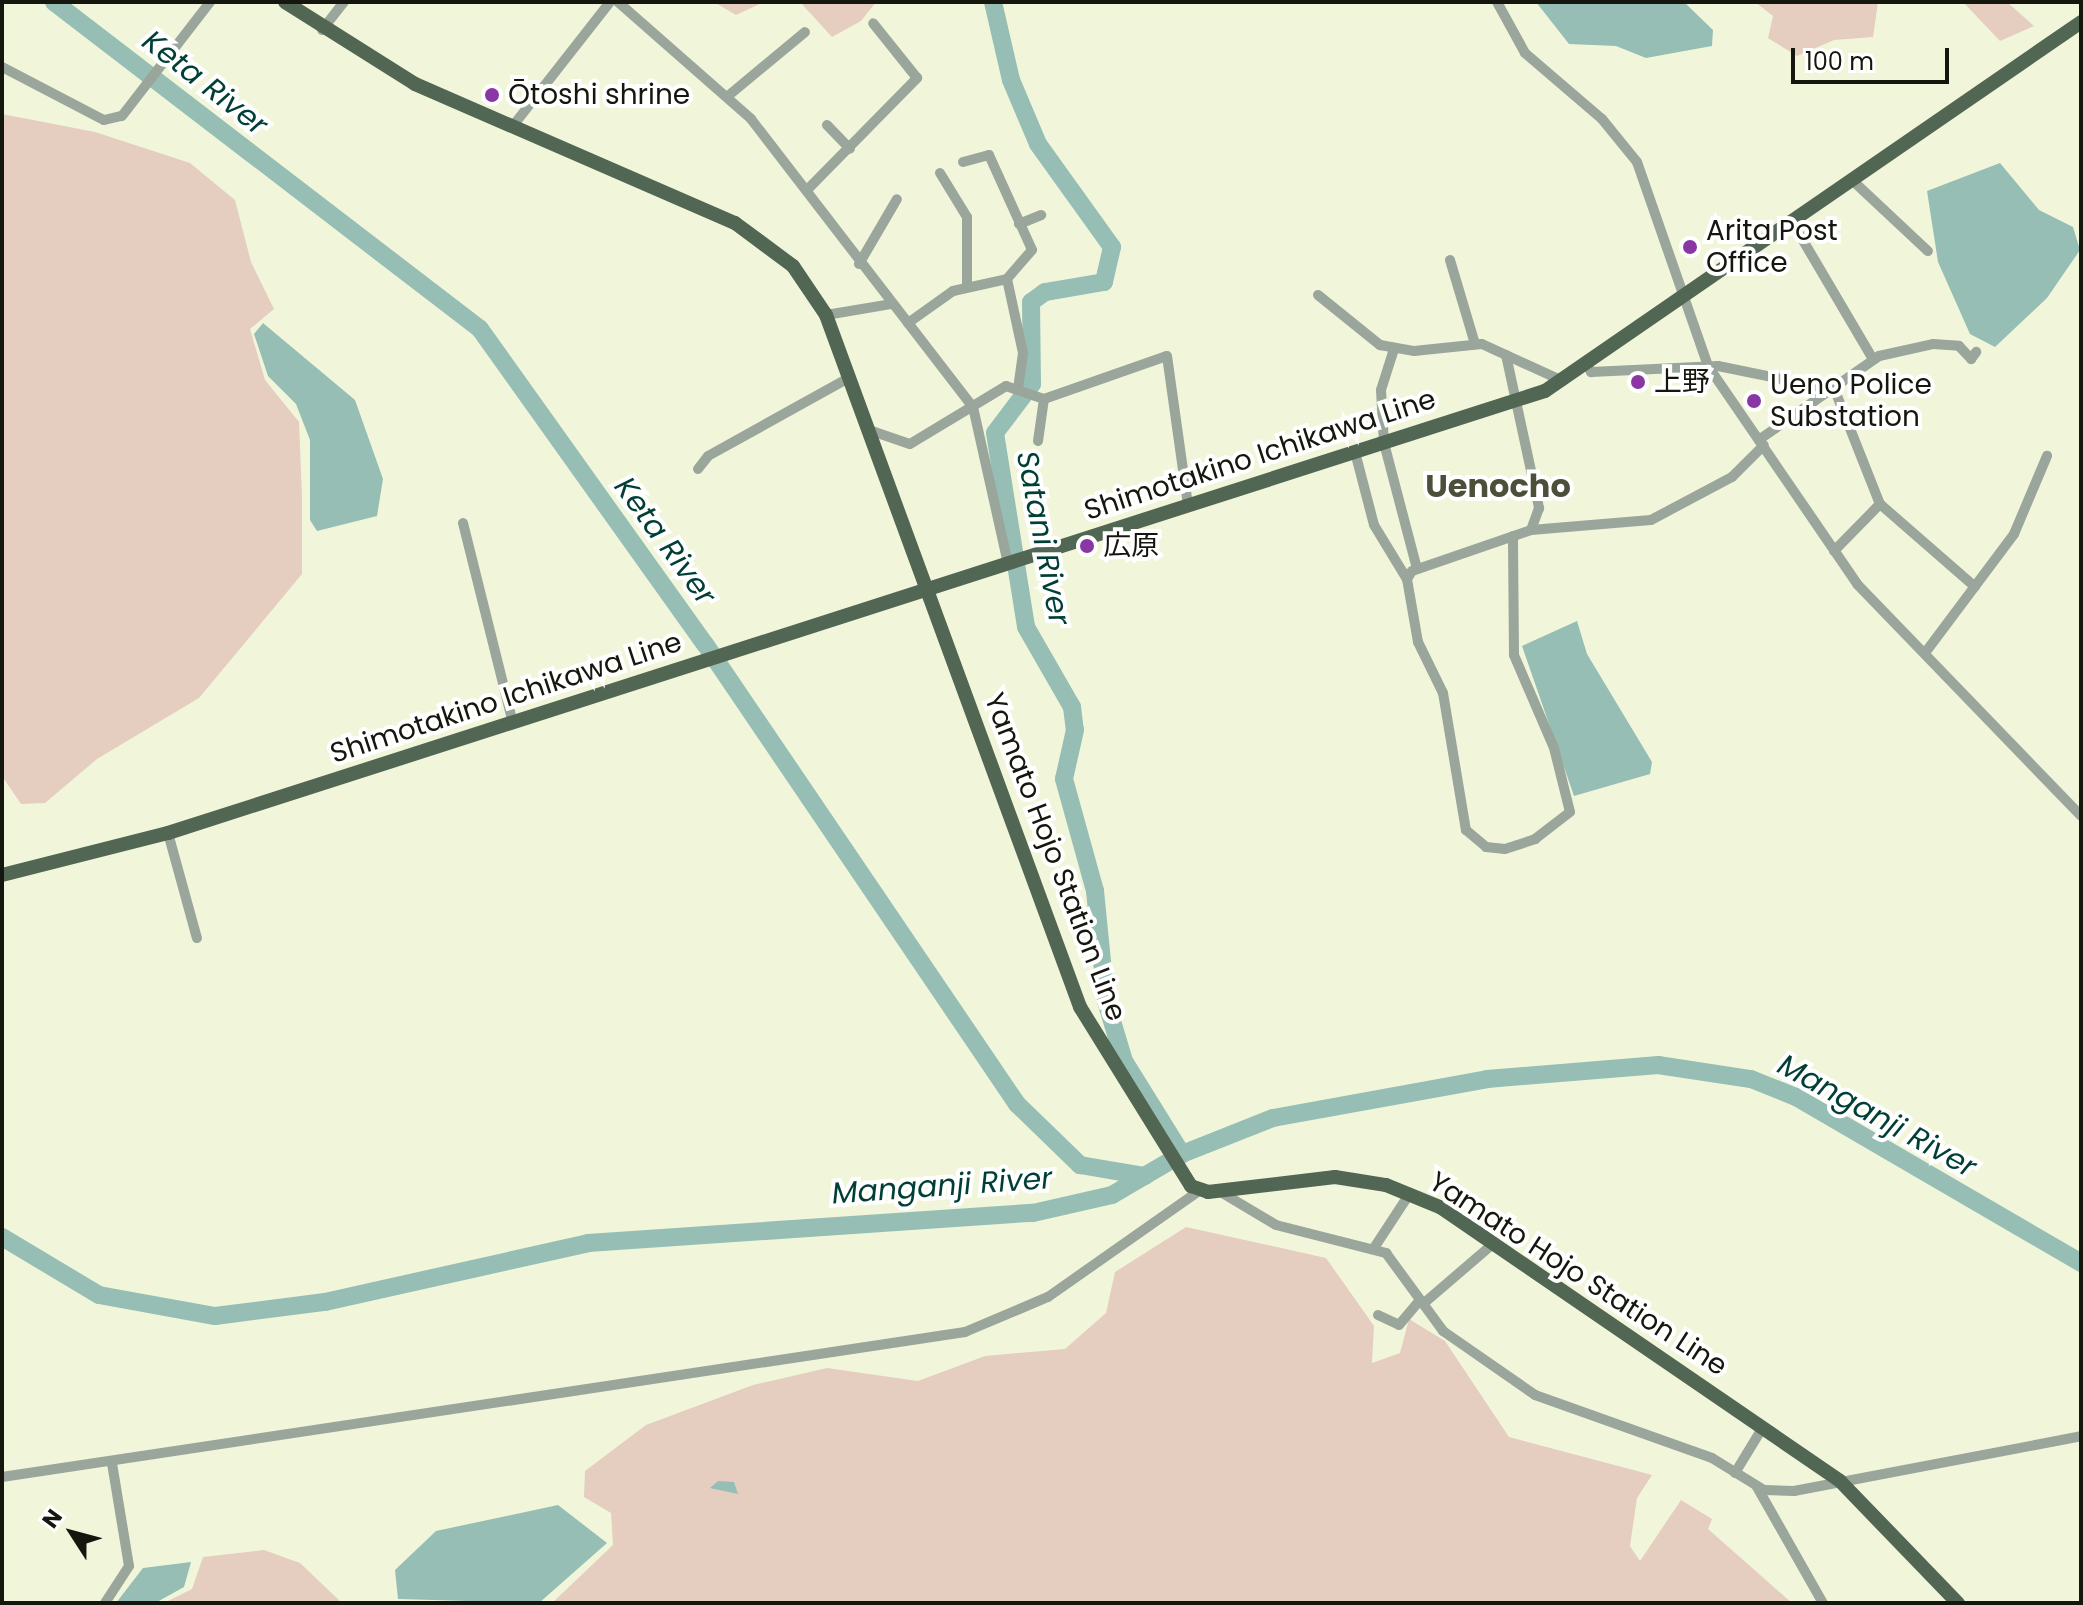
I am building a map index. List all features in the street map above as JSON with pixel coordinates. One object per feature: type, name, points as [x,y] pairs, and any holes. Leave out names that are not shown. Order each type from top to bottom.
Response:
[{"type":"main road","name":"Yamato Hojo Station Line","points":[[285,2],[322,30],[415,84],[766,242],[793,266],[826,315],[1080,1007],[1174,1168],[1200,1190],[1219,1191],[1335,1177],[1410,1193],[1494,1243],[1840,1481],[1958,1603]]},
{"type":"main road","name":"Shimotakino Ichikawa Line","points":[[2,875],[168,833],[1384,443],[1565,381],[1683,294],[2081,22]]},
{"type":"street","points":[[2,67],[104,120],[122,116],[210,2]]},
{"type":"street","points":[[322,30],[344,2]]},
{"type":"street","points":[[512,127],[610,2]]},
{"type":"street","points":[[618,2],[728,96],[808,189],[859,264],[973,407],[1014,562]]},
{"type":"street","points":[[1497,2],[1525,53],[1602,119],[1637,162],[1708,366],[1834,551],[1887,619],[1925,653],[2081,816]]},
{"type":"street","points":[[808,189],[917,78],[873,23]]},
{"type":"street","points":[[728,96],[805,32]]},
{"type":"street","points":[[827,125],[850,149]]},
{"type":"street","points":[[908,323],[967,285],[1007,279],[1032,250],[989,155],[963,162]]},
{"type":"street","points":[[940,173],[967,217],[967,285]]},
{"type":"street","points":[[1852,180],[1902,234],[1928,251]]},
{"type":"street","points":[[859,264],[897,199]]},
{"type":"street","points":[[1019,224],[1041,215]]},
{"type":"street","points":[[1791,220],[1873,359]]},
{"type":"street","points":[[1450,260],[1475,344]]},
{"type":"street","points":[[1007,279],[1023,353],[1018,387]]},
{"type":"street","points":[[1318,295],[1394,349],[1475,344],[1565,381]]},
{"type":"street","points":[[826,315],[892,304]]},
{"type":"street","points":[[1407,579],[1417,569],[1531,530],[1651,520],[1732,477],[1762,442],[1829,385],[1873,359],[1933,344],[1959,346],[1971,359],[1976,352]]},
{"type":"street","points":[[1394,349],[1381,390],[1384,443],[1417,569]]},
{"type":"street","points":[[1506,355],[1539,508],[1531,530]]},
{"type":"street","points":[[869,430],[910,444],[1006,386],[1018,387],[1044,399],[1167,356],[1188,506]]},
{"type":"street","points":[[1588,366],[1591,372],[1708,366],[1829,385]]},
{"type":"street","points":[[698,469],[708,456],[849,378]]},
{"type":"street","points":[[1829,385],[1880,504],[1975,587]]},
{"type":"street","points":[[1038,441],[1044,399]]},
{"type":"street","points":[[1355,452],[1374,525],[1407,579],[1418,642],[1443,693],[1466,830],[1495,848],[1535,839],[1570,812],[1554,748],[1514,655],[1513,536]]},
{"type":"street","points":[[1925,653],[2014,534],[2047,456]]},
{"type":"street","points":[[1834,551],[1880,504]]},
{"type":"street","points":[[463,523],[513,723]]},
{"type":"street","points":[[168,833],[197,938]]},
{"type":"street","points":[[2,1477],[112,1463],[965,1332],[1048,1297],[1200,1190]]},
{"type":"street","points":[[1219,1191],[1276,1225],[1374,1248],[1398,1264],[1443,1331],[1535,1395],[1735,1473],[1757,1487],[1776,1493],[2081,1436]]},
{"type":"street","points":[[1374,1248],[1410,1193]]},
{"type":"street","points":[[1378,1315],[1399,1325],[1494,1243]]},
{"type":"street","points":[[1735,1473],[1763,1427]]},
{"type":"street","points":[[105,1603],[129,1566],[112,1463]]},
{"type":"street","points":[[1757,1487],[1823,1603]]},
{"type":"shaded area","points":[[714,2],[764,2],[736,15]]},
{"type":"shaded area","points":[[800,2],[876,2],[861,21],[832,37]]},
{"type":"shaded area","points":[[1755,2],[1878,2],[1873,37],[1834,40],[1797,56],[1768,38],[1773,16]]},
{"type":"shaded area","points":[[1963,2],[2007,2],[2034,26],[2000,41]]},
{"type":"shaded area","points":[[2,114],[95,132],[190,163],[235,200],[251,262],[274,309],[250,329],[265,380],[299,422],[302,574],[199,698],[97,759],[45,803],[21,804],[2,776]]},
{"type":"shaded area","points":[[1186,1227],[1326,1258],[1374,1326],[1372,1363],[1400,1353],[1409,1319],[1445,1341],[1509,1437],[1652,1475],[1637,1498],[1630,1546],[1640,1561],[1681,1500],[1712,1519],[1708,1529],[1792,1603],[552,1603],[613,1545],[611,1513],[584,1497],[585,1471],[646,1425],[753,1385],[827,1368],[918,1381],[985,1356],[1065,1349],[1106,1313],[1115,1272]]},
{"type":"shaded area","points":[[264,1550],[300,1563],[342,1603],[164,1603],[192,1589],[203,1557]]},
{"type":"water","points":[[1536,2],[1684,2],[1713,30],[1712,46],[1646,58],[1616,46],[1569,44]]},
{"type":"water","points":[[2000,163],[2039,210],[2073,227],[2080,250],[2047,298],[1995,347],[1970,334],[1938,262],[1927,191]]},
{"type":"water","points":[[263,323],[355,400],[383,479],[377,516],[317,531],[310,520],[310,440],[296,404],[268,376],[254,334]]},
{"type":"water","points":[[1577,621],[1587,654],[1652,762],[1650,774],[1574,796],[1522,646]]},
{"type":"water","points":[[718,1481],[734,1482],[738,1494],[710,1488]]},
{"type":"water","points":[[558,1505],[607,1543],[539,1603],[398,1599],[395,1570],[436,1531]]},
{"type":"water","points":[[191,1562],[184,1587],[157,1602],[116,1603],[143,1568]]},
{"type":"waterway","name":"Keta River","points":[[54,2],[480,329],[705,644],[1017,1104],[1080,1165],[1145,1176]]},
{"type":"waterway","name":"Satani River","points":[[993,2],[1011,80],[1038,144],[1112,247],[1104,282],[1045,292],[1031,302],[1032,384],[995,433],[1026,627],[1072,707],[1075,730],[1064,779],[1095,891],[1106,1001],[1124,1061],[1182,1154]]},
{"type":"waterway","name":"Manganji River","points":[[2,1237],[99,1295],[215,1316],[325,1302],[588,1243],[1033,1213],[1112,1195],[1182,1154],[1273,1118],[1487,1079],[1658,1065],[1751,1079],[1796,1097],[2081,1263]]},
{"type":"place","name":"Ōtoshi shrine","points":[[492,95]]},
{"type":"place","name":"Arita Post Office","points":[[1690,247]]},
{"type":"place","name":"上野","points":[[1638,382]]},
{"type":"place","name":"Ueno Police Substation","points":[[1754,401]]},
{"type":"place","name":"広原","points":[[1087,546]]},
{"type":"district","name":"Uenocho","points":[[1498,486]]}]
